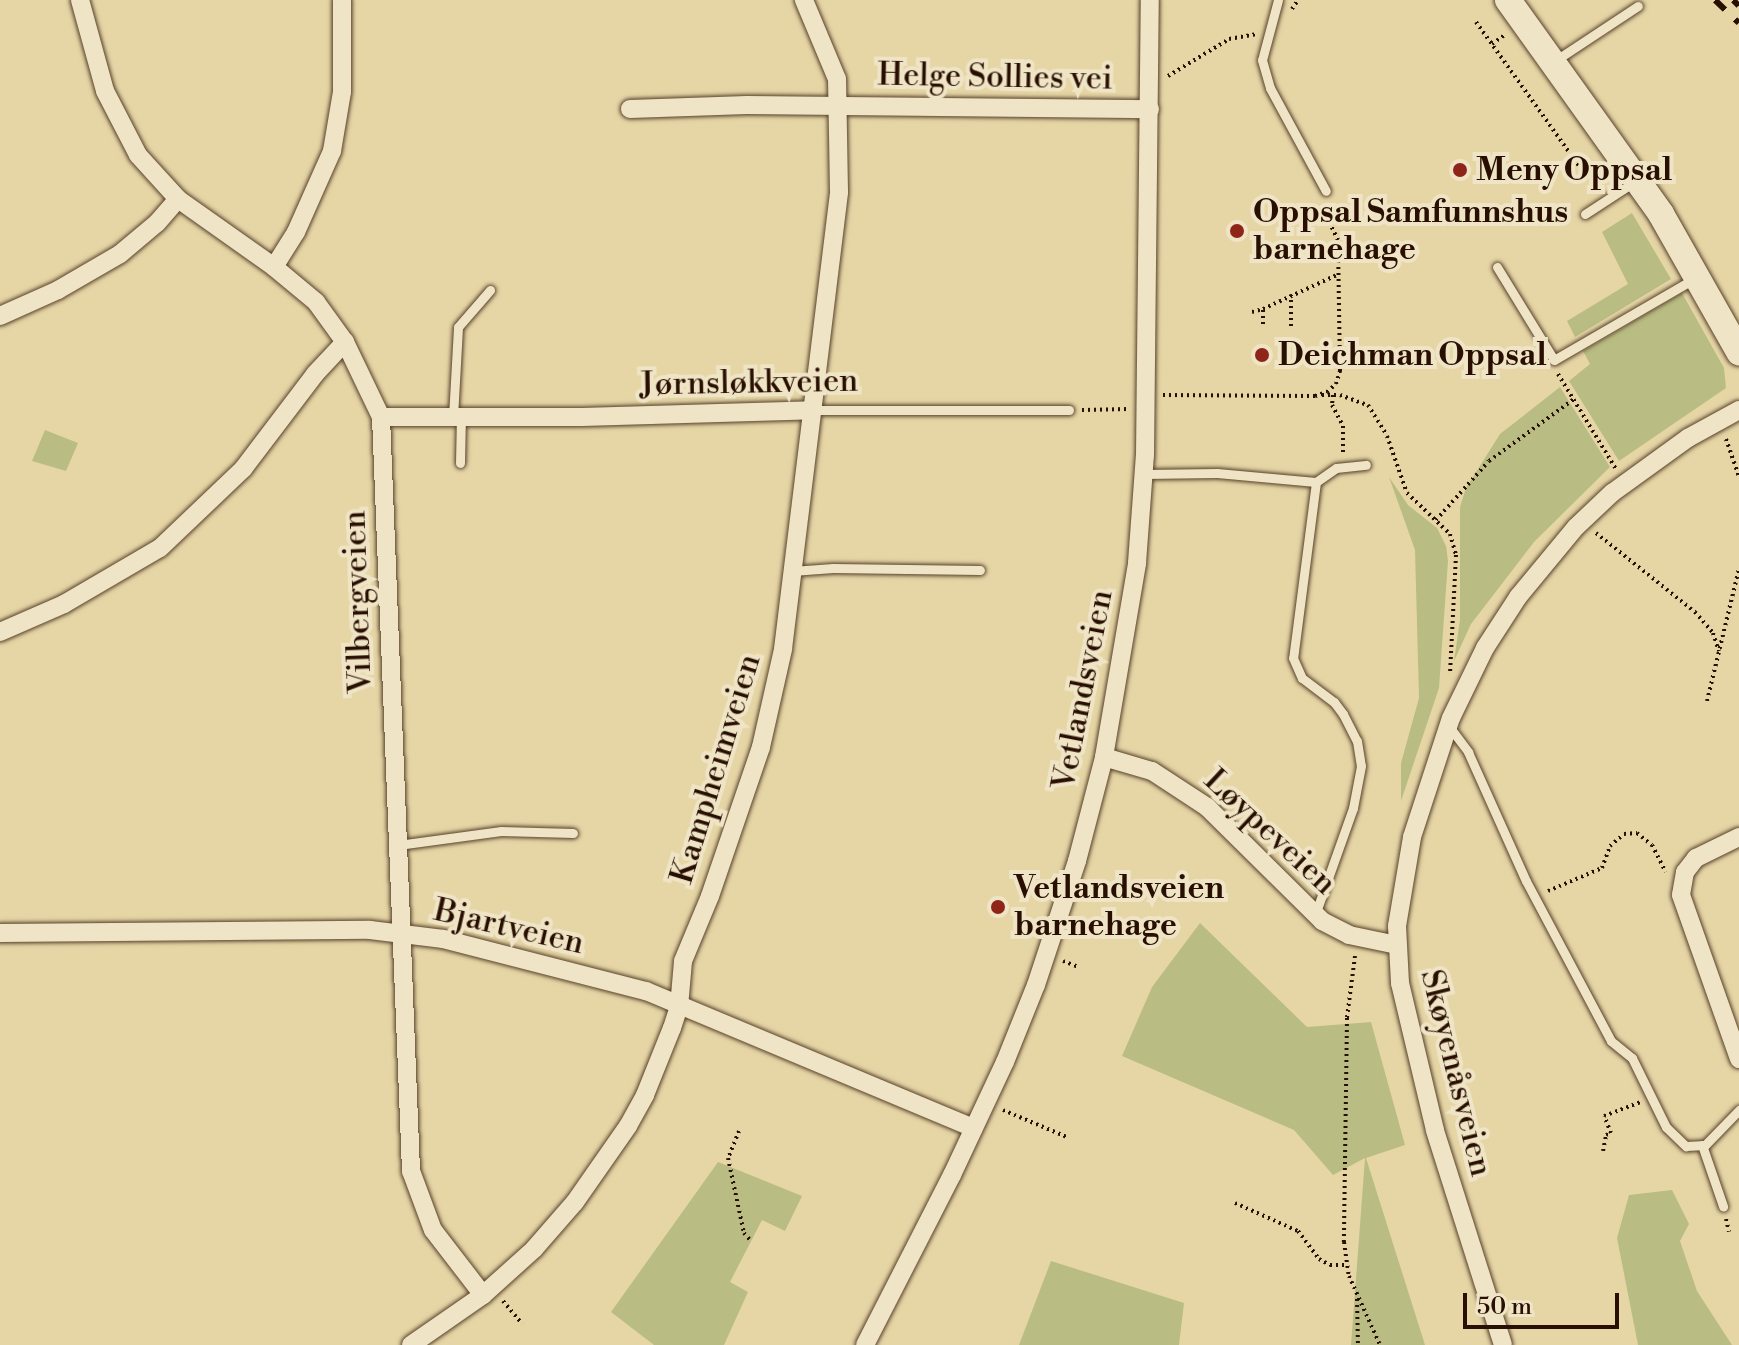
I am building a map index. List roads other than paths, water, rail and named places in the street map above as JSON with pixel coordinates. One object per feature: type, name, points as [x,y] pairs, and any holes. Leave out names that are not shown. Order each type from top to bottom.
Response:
[{"type":"street","name":"Vilbergveien","points":[[80,0],[95,63],[119,122],[138,155],[178,199],[274,267],[316,302],[345,342],[381,417],[411,1171],[433,1230],[487,1291]]},
{"type":"street","points":[[274,267],[296,232],[332,151],[342,92],[342,0]]},
{"type":"street","name":"Kampheimveien","points":[[411,1345],[487,1291],[534,1249],[600,1169],[645,1095],[679,1007],[683,961],[737,820],[773,702],[839,192],[839,105],[834,68],[814,30],[804,0]]},
{"type":"street","name":"Vetlandsveien","points":[[865,1345],[974,1128],[1036,985],[1077,861],[1104,757],[1137,563],[1144,474],[1150,0]]},
{"type":"street","points":[[1508,0],[1637,180],[1739,352]]},
{"type":"street","points":[[630,109],[839,105]]},
{"type":"street","name":"Helge Sollies vei","points":[[839,105],[1150,109]]},
{"type":"street","points":[[0,316],[58,290],[120,254],[157,223],[178,199]]},
{"type":"street","points":[[0,632],[56,608],[160,548],[243,469],[315,374],[345,342]]},
{"type":"street","name":"Jørnsløkkveien","points":[[381,417],[813,410]]},
{"type":"street","name":"Skøyenåsveien","points":[[1503,1345],[1426,1097],[1400,983],[1397,945],[1412,837],[1451,718],[1508,611],[1576,527],[1648,465],[1739,410]]},
{"type":"street","name":"Løypeveien","points":[[1104,757],[1152,771],[1207,807],[1315,916],[1349,935],[1397,945]]},
{"type":"street","points":[[1739,837],[1696,858],[1685,872],[1681,895],[1739,1059]]},
{"type":"street","name":"Bjartveien","points":[[0,933],[285,930],[402,933],[443,939],[632,988],[974,1128]]},
{"type":"lane","points":[[1278,0],[1262,60],[1270,88],[1326,191]]},
{"type":"lane","points":[[1553,62],[1638,6]]},
{"type":"lane","points":[[1585,214],[1637,180]]},
{"type":"lane","points":[[1497,267],[1554,360],[1697,277]]},
{"type":"lane","points":[[460,463],[458,327],[490,290]]},
{"type":"lane","name":"Jørnsløkkveien","points":[[813,410],[1069,410]]},
{"type":"lane","points":[[1315,916],[1353,808],[1361,766],[1357,741],[1343,714],[1334,702],[1302,678],[1293,658],[1316,482],[1327,471],[1343,466],[1366,465]]},
{"type":"lane","points":[[1144,474],[1217,473],[1316,482]]},
{"type":"lane","points":[[792,571],[833,568],[980,570]]},
{"type":"lane","points":[[1451,718],[1535,897],[1611,1041],[1632,1058],[1666,1127],[1686,1146],[1702,1145],[1712,1141],[1739,1110]]},
{"type":"lane","points":[[398,845],[501,831],[573,833]]},
{"type":"lane","points":[[1702,1145],[1723,1206]]},
{"type":"railway","points":[[1715,0],[1739,23]]},
{"type":"railway","points":[[1733,0],[1739,6]]},
{"type":"place","name":"Meny Oppsal","points":[[1460,170]]},
{"type":"place","name":"Oppsal Samfunnshus barnehage","points":[[1237,231]]},
{"type":"place","name":"Deichman Oppsal","points":[[1262,355]]},
{"type":"place","name":"Vetlandsveien barnehage","points":[[998,907]]}]
